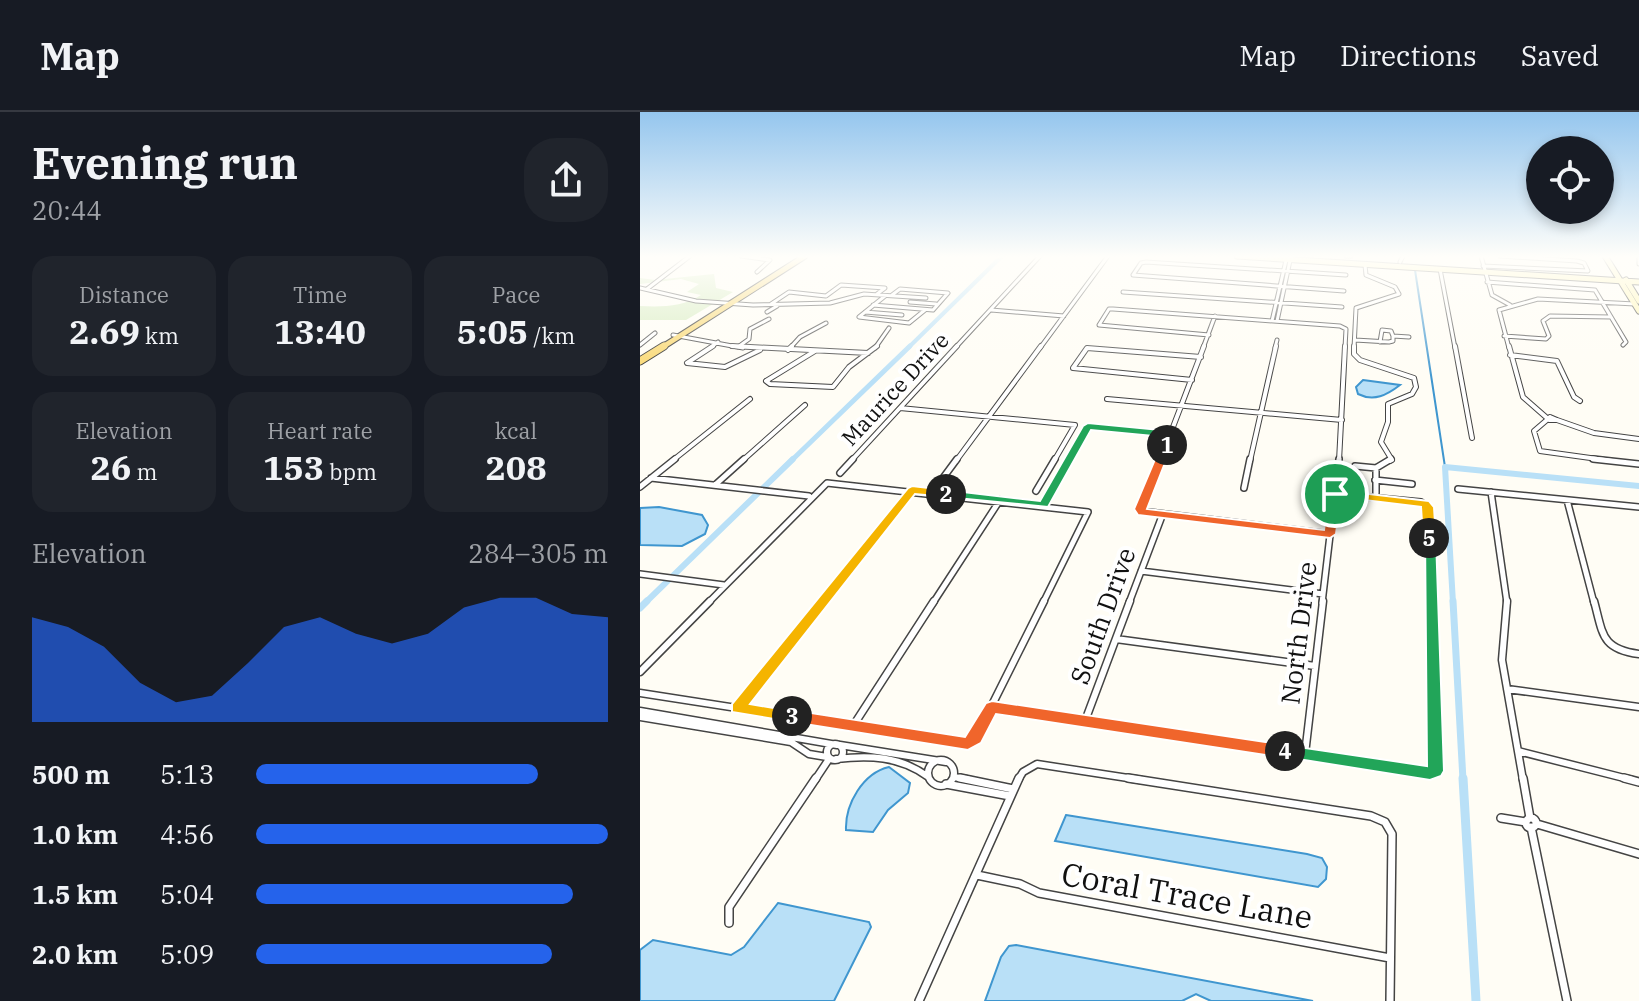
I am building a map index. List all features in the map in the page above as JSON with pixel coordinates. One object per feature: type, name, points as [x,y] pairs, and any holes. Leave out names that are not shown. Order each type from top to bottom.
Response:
[{"type":"main road","points":[[730,302],[737,297]]},
{"type":"main road","points":[[640,359],[737,297]]},
{"type":"street","points":[[682,297],[768,305],[820,304],[845,297]]},
{"type":"street","points":[[768,305],[780,297]]},
{"type":"street","points":[[820,304],[829,297]]},
{"type":"street","points":[[883,297],[859,317],[909,323],[926,309]]},
{"type":"street","points":[[920,297],[926,298]]},
{"type":"street","points":[[910,302],[936,304],[943,297]]},
{"type":"street","name":"Maurice Drive","points":[[840,473],[1002,297]]},
{"type":"street","points":[[940,482],[1078,297]]},
{"type":"street","points":[[1201,297],[1342,307]]},
{"type":"street","points":[[1209,335],[1099,326],[1109,309],[1275,321],[1280,297]]},
{"type":"street","points":[[1355,466],[1376,468],[1392,460],[1381,442],[1388,422],[1388,404],[1414,392],[1415,382],[1405,372],[1374,366],[1354,354],[1357,307],[1394,297]]},
{"type":"street","points":[[1445,297],[1472,438]]},
{"type":"street","points":[[1494,297],[1510,305]]},
{"type":"street","points":[[1601,297],[1626,342],[1623,345]]},
{"type":"street","points":[[921,303],[926,298]]},
{"type":"street","points":[[1639,311],[1637,302],[1538,299],[1510,305],[1498,312],[1523,397],[1553,420],[1594,433],[1639,439]]},
{"type":"street","points":[[873,305],[933,310],[938,307],[936,304]]},
{"type":"street","points":[[767,312],[778,305]]},
{"type":"street","points":[[895,321],[911,308]]},
{"type":"street","points":[[990,310],[1064,316]]},
{"type":"street","points":[[865,312],[902,315]]},
{"type":"street","points":[[1504,336],[1546,339],[1549,336],[1543,321],[1553,315],[1612,317]]},
{"type":"street","points":[[1215,316],[1183,406],[1140,509],[1143,513],[1162,516],[1330,534]]},
{"type":"street","points":[[737,347],[749,339],[750,329],[769,319]]},
{"type":"street","name":"North Drive","points":[[1275,321],[1346,329],[1335,494],[1305,754]]},
{"type":"street","points":[[788,350],[800,337],[826,323]]},
{"type":"street","points":[[815,350],[766,381],[770,384],[833,387],[851,364],[868,353],[889,328]]},
{"type":"street","points":[[1355,340],[1380,342],[1391,342],[1391,331],[1382,330],[1380,342]]},
{"type":"street","points":[[640,345],[655,333]]},
{"type":"street","points":[[676,335],[760,350],[868,353]]},
{"type":"street","points":[[1393,336],[1409,337]]},
{"type":"street","points":[[1244,488],[1277,340]]},
{"type":"street","points":[[719,342],[688,361],[689,365],[720,368],[760,350]]},
{"type":"street","points":[[1192,380],[1073,368],[1087,348],[1201,357]]},
{"type":"street","points":[[1510,355],[1557,361],[1574,397],[1580,401]]},
{"type":"street","points":[[640,487],[750,399]]},
{"type":"street","points":[[1107,399],[1342,420]]},
{"type":"street","points":[[715,485],[805,405]]},
{"type":"street","points":[[900,408],[1075,425],[1036,491]]},
{"type":"street","points":[[1553,420],[1541,422],[1534,428],[1540,451],[1545,454],[1639,464]]},
{"type":"street","points":[[1043,505],[1088,426],[1171,434]]},
{"type":"street","points":[[1376,468],[1376,493]]},
{"type":"street","points":[[651,478],[810,496]]},
{"type":"street","points":[[1375,480],[1412,484]]},
{"type":"street","points":[[640,672],[823,484],[836,481],[1083,509],[1088,514],[992,707],[975,739],[968,744],[640,693]]},
{"type":"street","points":[[1458,489],[1638,509]]},
{"type":"street","points":[[738,708],[912,490]]},
{"type":"street","points":[[1491,492],[1507,599],[1502,660],[1567,1001]]},
{"type":"street","points":[[992,707],[1430,773],[1437,766],[1428,507],[1421,502],[1335,494]]},
{"type":"street","points":[[853,726],[1000,500]]},
{"type":"street","points":[[1567,500],[1604,639],[1618,651],[1639,654]]},
{"type":"street","name":"South Drive","points":[[1085,721],[1162,516]]},
{"type":"street","points":[[1141,571],[1323,594]]},
{"type":"street","points":[[640,574],[724,585]]},
{"type":"street","points":[[1116,639],[1315,666]]},
{"type":"street","points":[[1507,689],[1639,707]]},
{"type":"street","points":[[640,714],[946,762],[955,767],[954,777],[945,784]]},
{"type":"street","points":[[640,714],[791,742],[809,754],[831,758],[868,756],[905,761],[933,784],[1012,792]]},
{"type":"street","points":[[831,758],[826,751],[839,745]]},
{"type":"street","points":[[729,923],[729,907],[831,758],[844,753],[839,745]]},
{"type":"street","points":[[1518,751],[1639,782]]},
{"type":"street","points":[[927,776],[934,765],[946,762]]},
{"type":"street","points":[[919,1001],[1012,792],[1029,767],[1052,766],[1371,816],[1389,825],[1392,834],[1390,1001]]},
{"type":"street","points":[[954,777],[1012,792]]},
{"type":"street","points":[[1501,818],[1531,823],[1639,854]]},
{"type":"street","name":"Coral Trace Lane","points":[[977,875],[1020,884],[1039,893],[1390,958]]},
{"type":"green space","points":[[724,297],[686,320],[640,320],[640,306],[664,306],[694,299]]},
{"type":"water","points":[[1363,380],[1400,385],[1385,394],[1369,397],[1358,394],[1356,387]]},
{"type":"water","points":[[659,507],[702,515],[708,525],[705,534],[682,546],[640,545],[640,508]]},
{"type":"water","points":[[889,767],[910,783],[908,793],[888,810],[873,832],[846,830],[846,820],[857,791],[871,776]]},
{"type":"water","points":[[1066,815],[1307,854],[1322,858],[1327,867],[1326,879],[1318,887],[1055,841]]},
{"type":"water","points":[[778,903],[869,922],[871,927],[834,1001],[640,1001],[640,950],[653,940],[731,955],[744,947]]},
{"type":"water","points":[[1009,946],[1313,1001],[1211,1001],[1196,994],[1182,1001],[985,1001],[1001,957]]},
{"type":"waterway","points":[[908,348],[960,297]]},
{"type":"waterway","points":[[1419,297],[1445,467]]},
{"type":"waterway","points":[[791,461],[910,346]]},
{"type":"waterway","points":[[645,603],[793,459]]},
{"type":"waterway","points":[[1453,603],[1445,467],[1639,486]]},
{"type":"waterway","points":[[1453,601],[1463,780]]},
{"type":"waterway","points":[[640,608],[645,603]]},
{"type":"waterway","points":[[1463,778],[1476,1001]]},
{"type":"route","points":[[1088,426],[1171,434],[1140,509],[1146,514],[1330,534],[1335,494],[1421,502],[1428,507],[1437,766],[1430,773],[992,707],[975,739],[968,744],[738,708],[912,490],[1043,505],[1088,426]]}]
